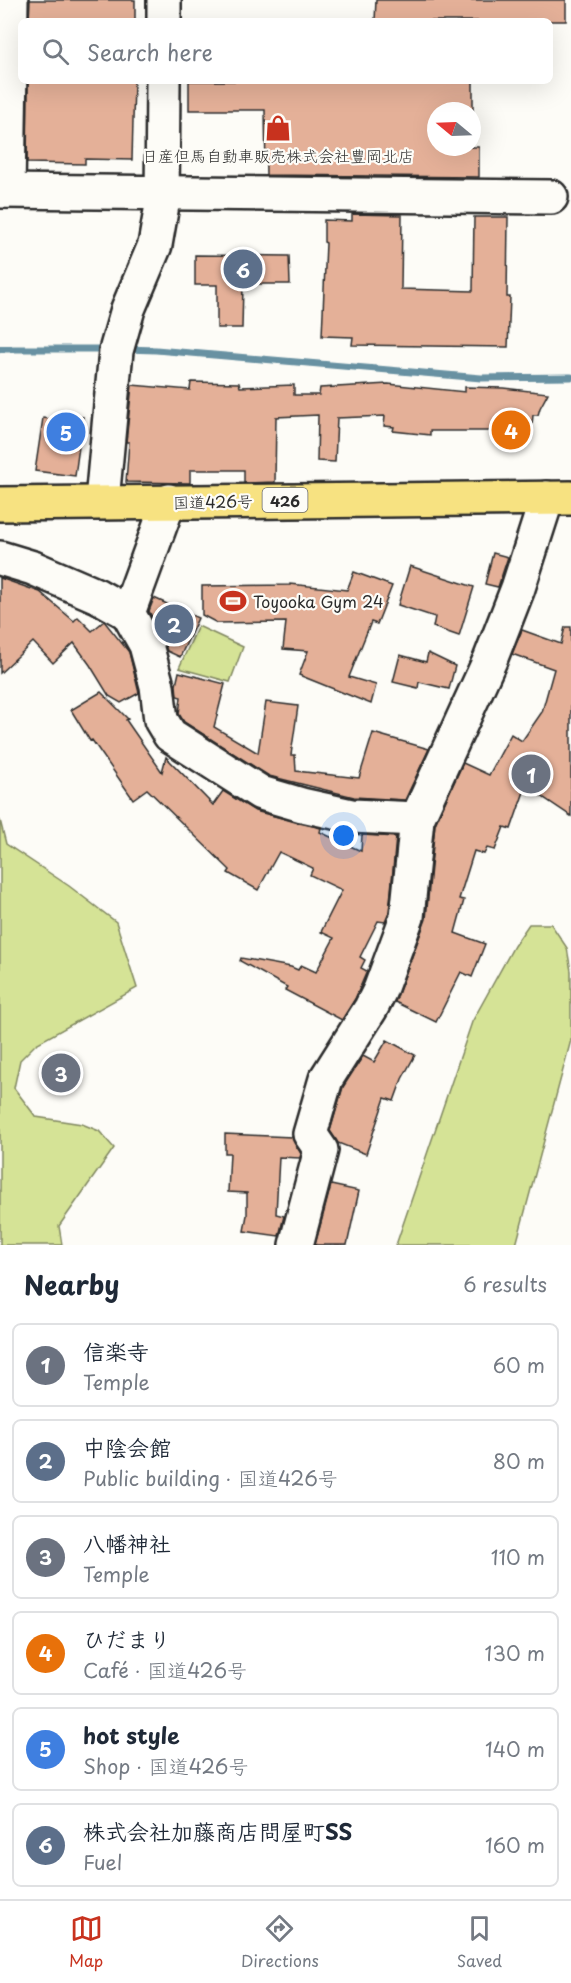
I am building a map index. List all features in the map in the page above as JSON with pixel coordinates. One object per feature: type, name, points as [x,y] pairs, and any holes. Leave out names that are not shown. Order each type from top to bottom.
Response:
[{"type":"highway","name":"国道426号","points":[[0,504],[102,501],[559,498]]},
{"type":"street","points":[[11,0],[4,191],[551,197]]},
{"type":"street","points":[[164,0],[164,18]]},
{"type":"street","points":[[102,501],[116,351],[128,309],[155,245],[159,225],[162,193],[163,84]]},
{"type":"street","points":[[296,1245],[321,1150],[310,1134],[326,1079],[380,990],[407,917],[417,819],[490,660],[518,588],[559,498]]},
{"type":"street","points":[[128,613],[169,501]]},
{"type":"street","points":[[0,558],[33,568],[66,582],[128,613],[146,645],[157,686],[161,720],[170,735],[261,793],[352,816],[417,819]]},
{"type":"green space","points":[[198,626],[243,647],[230,682],[179,668]]},
{"type":"green space","points":[[0,820],[6,844],[69,886],[116,922],[137,988],[36,1044],[20,1060],[14,1088],[36,1117],[82,1124],[99,1131],[114,1148],[59,1226],[62,1245],[0,1245]]},
{"type":"green space","points":[[529,924],[551,924],[567,948],[571,971],[571,1040],[516,1245],[396,1245],[472,1022],[514,946]]},
{"type":"building","points":[[30,0],[135,0],[135,18],[29,18]]},
{"type":"building","points":[[376,0],[566,0],[566,21],[553,21],[553,18],[375,18]]},
{"type":"building","points":[[28,84],[134,84],[132,160],[85,159],[85,164],[27,163]]},
{"type":"building","name":"日産但馬自動車販売株式会社豊岡北店","points":[[189,84],[473,84],[473,102],[427,102],[427,156],[479,156],[479,177],[266,175],[265,110],[189,110]]},
{"type":"building","points":[[352,214],[402,215],[401,289],[473,291],[474,217],[508,217],[507,297],[510,297],[508,347],[352,345],[353,337],[322,336],[326,243],[324,242],[324,220],[352,221]]},
{"type":"building","points":[[195,255],[289,256],[290,284],[243,284],[242,328],[217,328],[217,285],[195,285]]},
{"type":"building","points":[[191,382],[239,383],[240,387],[294,385],[294,395],[319,395],[320,388],[388,384],[465,392],[465,387],[548,393],[538,415],[533,415],[531,435],[503,431],[430,431],[430,435],[393,431],[394,427],[384,426],[385,416],[337,418],[335,462],[317,461],[318,415],[276,417],[275,482],[244,483],[244,470],[190,470],[190,483],[126,482],[129,442],[126,442],[132,385],[190,390]]},
{"type":"building","points":[[59,414],[83,417],[75,476],[35,471],[43,418],[58,420]]},
{"type":"building","points":[[493,553],[508,557],[498,587],[485,584]]},
{"type":"building","points":[[410,566],[474,587],[459,636],[433,627],[435,617],[398,605]]},
{"type":"building","points":[[354,572],[392,586],[377,624],[371,622],[349,677],[376,685],[371,704],[299,675],[308,651],[283,649],[286,622],[217,623],[202,615],[202,586],[290,584],[347,590]]},
{"type":"building","points":[[0,578],[40,592],[74,621],[78,617],[92,631],[104,621],[129,652],[139,693],[121,703],[109,696],[74,643],[53,663],[33,642],[0,673]]},
{"type":"building","points":[[154,598],[198,618],[180,657],[167,651],[149,611]]},
{"type":"building","points":[[565,627],[571,627],[571,816],[526,786],[511,829],[504,827],[495,850],[487,848],[484,854],[474,851],[459,899],[464,900],[455,933],[485,944],[472,977],[461,972],[436,1022],[395,1002],[426,919],[435,824],[463,763],[489,775],[511,734],[522,741],[542,712],[554,669],[512,654],[522,630],[561,644]]},
{"type":"building","points":[[428,653],[455,666],[449,689],[419,682],[418,688],[393,682],[400,655],[426,662]]},
{"type":"building","points":[[179,672],[225,684],[214,727],[258,753],[266,702],[298,706],[291,755],[295,755],[296,771],[359,778],[373,733],[429,749],[405,800],[354,797],[269,776],[184,722],[179,714],[181,697],[177,696],[176,685]]},
{"type":"building","points":[[101,692],[128,719],[126,720],[162,772],[166,757],[213,805],[223,791],[255,811],[321,828],[320,832],[361,851],[362,835],[396,837],[389,913],[385,922],[378,921],[360,957],[365,960],[361,968],[367,971],[355,999],[342,1020],[285,990],[287,987],[240,961],[241,958],[298,970],[301,965],[316,972],[334,938],[321,932],[342,890],[310,875],[313,868],[279,852],[258,890],[228,873],[230,870],[147,789],[133,799],[92,740],[90,741],[71,710]]},
{"type":"building","points":[[387,1040],[415,1055],[402,1079],[394,1101],[385,1098],[366,1154],[338,1143],[330,1131],[343,1087],[363,1056],[374,1062]]},
{"type":"building","points":[[225,1134],[292,1137],[301,1154],[300,1158],[279,1157],[276,1214],[284,1216],[279,1236],[244,1231],[247,1193],[228,1192],[230,1153],[225,1153]]},
{"type":"building","points":[[331,1185],[359,1191],[347,1245],[315,1245]]},
{"type":"waterway","points":[[0,349],[108,349]]},
{"type":"waterway","points":[[125,349],[481,378],[571,377]]},
{"type":"place","name":"日産但馬自動車販売株式会社豊岡北店","points":[[278,128]]},
{"type":"place","name":"株式会社加藤商店問屋町SS","points":[[243,269]]},
{"type":"place","name":"ひだまり","points":[[511,430]]},
{"type":"place","name":"hot style","points":[[66,432]]},
{"type":"place","name":"Toyooka Gym 24","points":[[233,601]]},
{"type":"place","name":"中陰会館","points":[[174,624]]},
{"type":"place","name":"信楽寺","points":[[531,774]]},
{"type":"place","name":"八幡神社","points":[[61,1073]]}]
